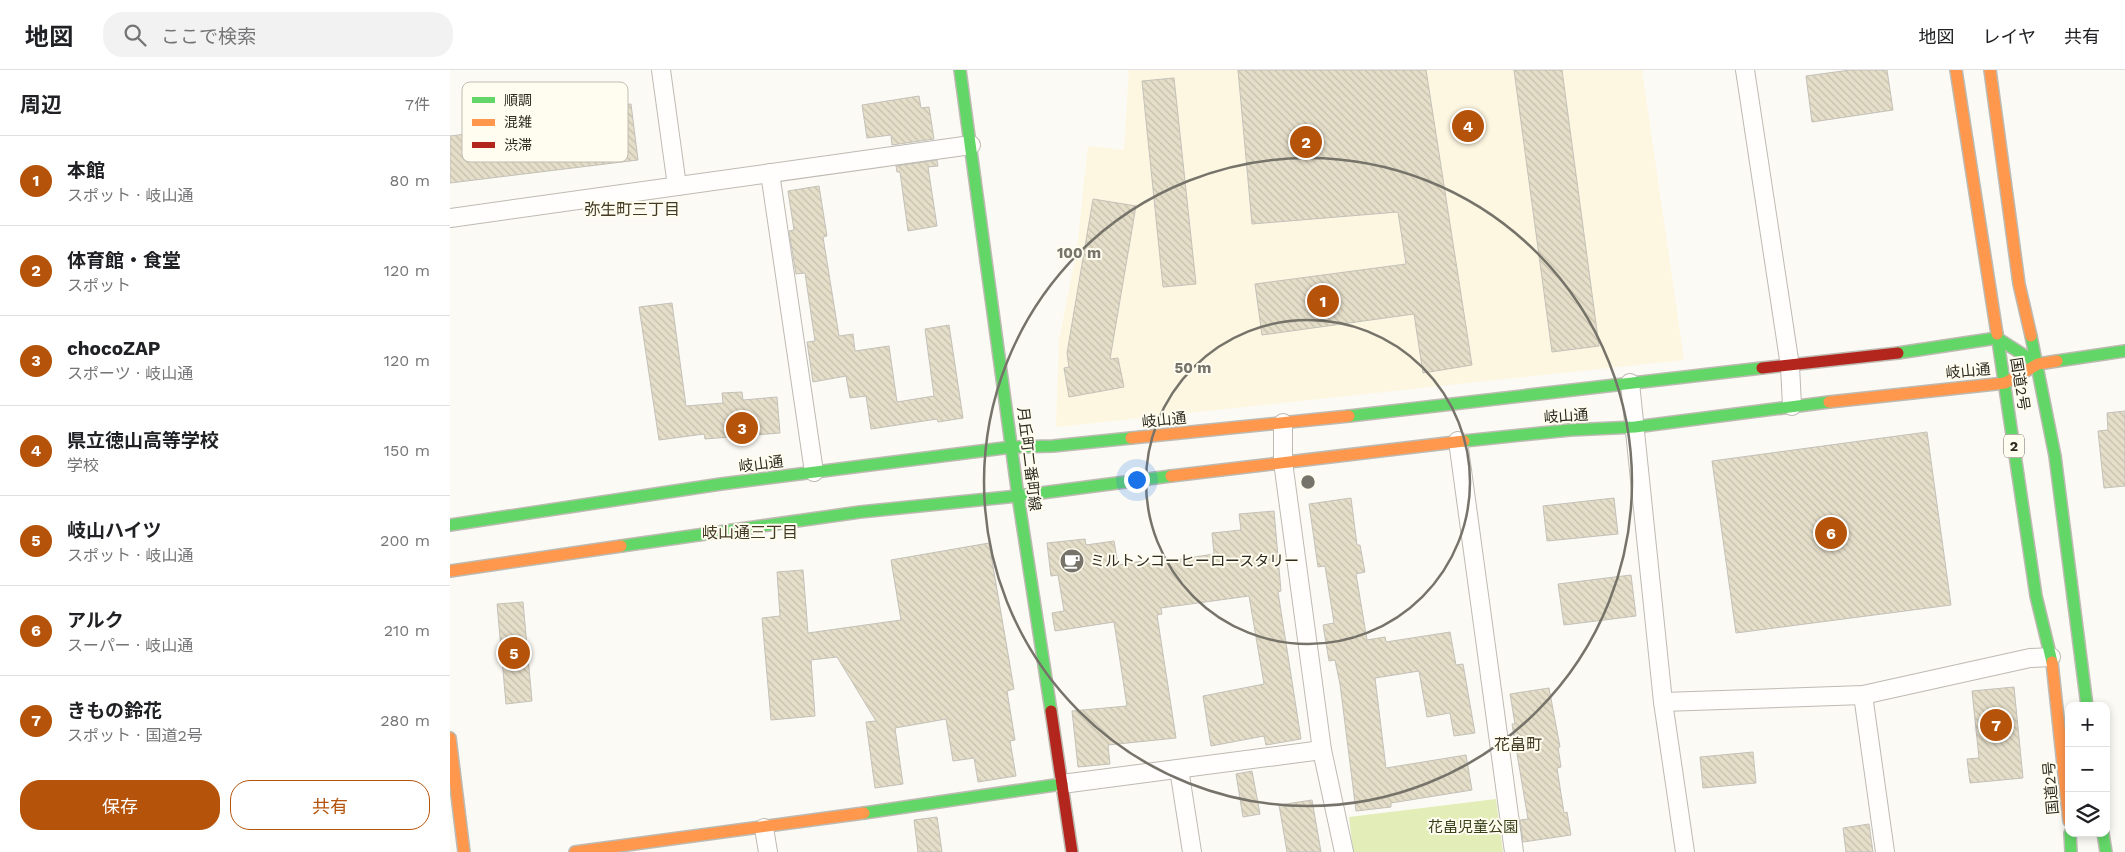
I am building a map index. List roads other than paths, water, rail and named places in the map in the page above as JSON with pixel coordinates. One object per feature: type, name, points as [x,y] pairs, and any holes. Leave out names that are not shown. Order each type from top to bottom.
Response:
[{"type":"main road","name":"月丘町二番町線","points":[[960,70],[1018,496],[1072,852]]},
{"type":"main road","name":"国道2号","points":[[1956,70],[2005,382],[2036,596],[2051,657],[2067,792]]},
{"type":"main road","name":"国道2号","points":[[1990,70],[2019,284],[2038,364],[2055,456],[2086,702]]},
{"type":"main road","name":"岐山通","points":[[450,525],[814,472],[1012,447],[1053,446],[1283,423],[1910,352],[1997,338],[2038,364],[2005,382],[1792,406],[1635,427],[1458,441],[1018,496],[860,512],[450,571]]},
{"type":"main road","points":[[2038,364],[2125,351]]},
{"type":"main road","points":[[450,738],[464,852]]},
{"type":"main road","points":[[575,852],[764,828],[1062,784]]},
{"type":"main road","name":"国道2号","points":[[2070,837],[2071,852]]},
{"type":"main road","points":[[2104,837],[2106,852]]},
{"type":"street","points":[[661,70],[677,186]]},
{"type":"street","points":[[1745,70],[1790,366],[1792,406]]},
{"type":"street","points":[[450,218],[971,145]]},
{"type":"street","points":[[770,173],[814,472]]},
{"type":"street","points":[[1630,383],[1663,702],[1684,852]]},
{"type":"street","points":[[1283,423],[1282,462],[1322,750],[1344,852]]},
{"type":"street","points":[[1458,441],[1514,852]]},
{"type":"street","points":[[1663,702],[1863,695],[2030,658],[2051,657]]},
{"type":"street","points":[[1863,695],[1886,852]]},
{"type":"street","points":[[1062,784],[1322,750]]},
{"type":"street","points":[[1179,769],[1192,852]]},
{"type":"street","points":[[764,828],[768,852]]},
{"type":"place","name":"県立徳山高等学校","points":[[1468,126]]},
{"type":"place","name":"体育館・食堂","points":[[1306,142]]},
{"type":"place","name":"本館","points":[[1323,301]]},
{"type":"place","name":"chocoZAP","points":[[742,428]]},
{"type":"place","name":"アルク","points":[[1831,533]]},
{"type":"place","name":"ミルトンコーヒーロースタリー","points":[[1072,561]]},
{"type":"place","name":"岐山ハイツ","points":[[514,653]]},
{"type":"place","name":"きもの鈴花","points":[[1996,725]]},
{"type":"district","name":"弥生町三丁目","points":[[632,209]]},
{"type":"district","name":"岐山通三丁目","points":[[750,532]]},
{"type":"district","name":"花畠町","points":[[1518,744]]},
{"type":"park label","name":"花畠児童公園","points":[[1473,827]]}]
